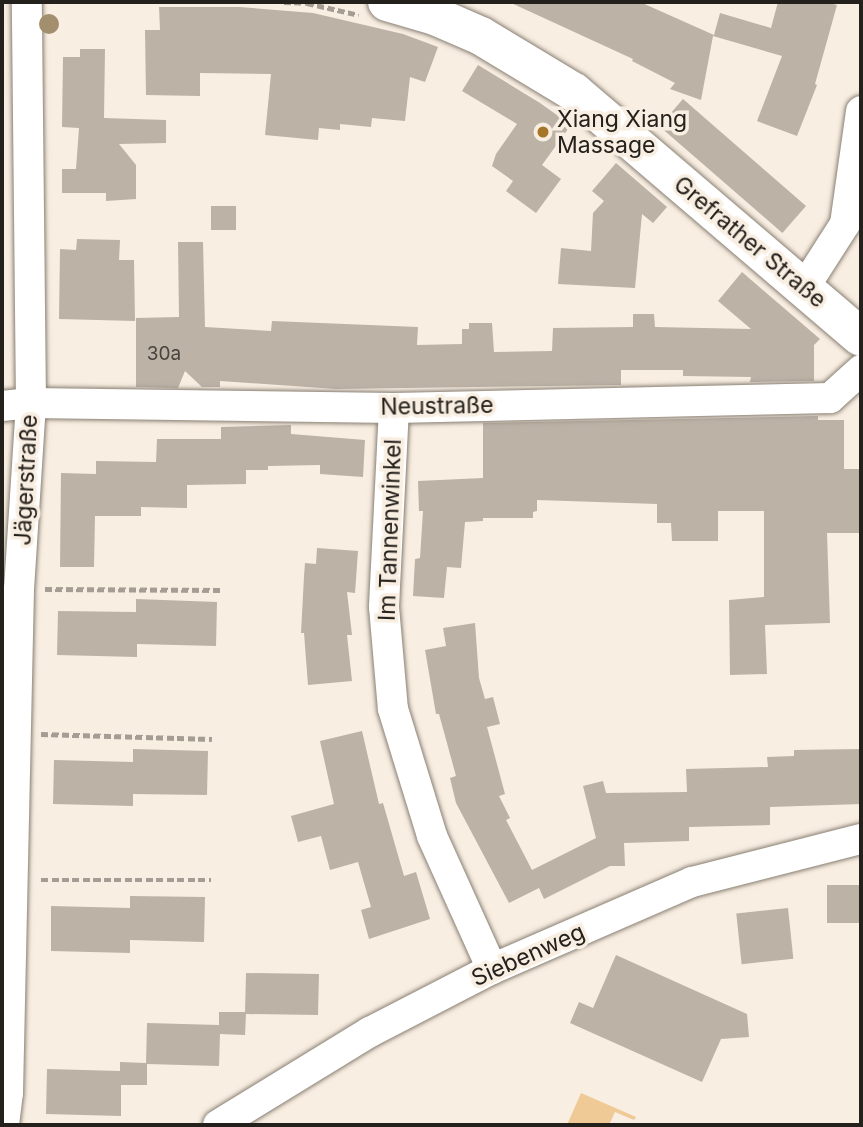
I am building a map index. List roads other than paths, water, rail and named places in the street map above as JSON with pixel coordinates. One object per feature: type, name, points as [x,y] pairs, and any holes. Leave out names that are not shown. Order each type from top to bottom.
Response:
[{"type":"main road","name":"Grefrather Straße","points":[[387,2],[435,16],[481,36],[574,92],[861,337]]},
{"type":"street","name":"Jägerstraße","points":[[4,1125],[8,1093],[19,589],[16,404],[27,2]]},
{"type":"street","points":[[804,288],[845,225],[861,111]]},
{"type":"street","name":"Neustraße","points":[[16,404],[394,408],[830,398],[861,370]]},
{"type":"street","name":"Im Tannenwinkel","points":[[394,408],[384,607],[393,709],[432,836],[492,969]]},
{"type":"street","name":"Siebenweg","points":[[218,1125],[370,1032],[492,969],[692,882],[861,839]]},
{"type":"place","name":"Xiang Xiang Massage","points":[[543,132]]}]
